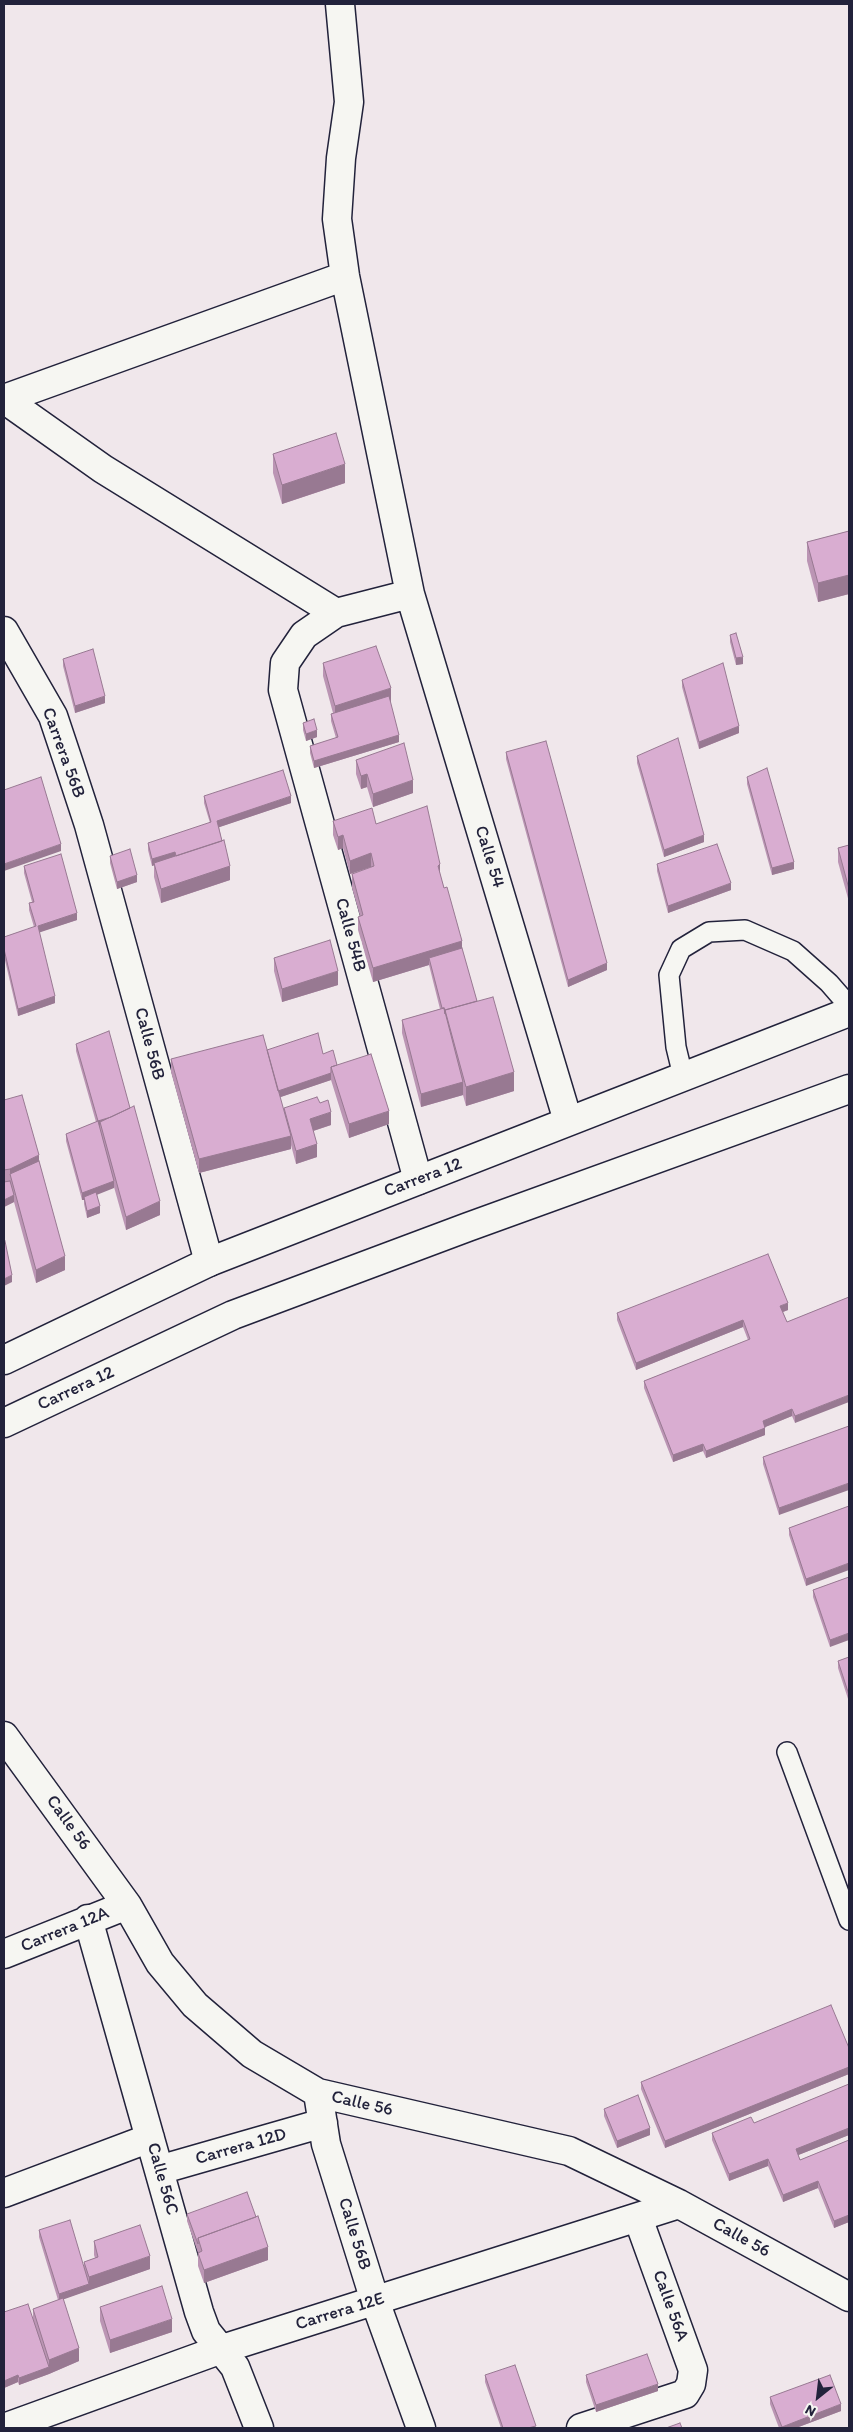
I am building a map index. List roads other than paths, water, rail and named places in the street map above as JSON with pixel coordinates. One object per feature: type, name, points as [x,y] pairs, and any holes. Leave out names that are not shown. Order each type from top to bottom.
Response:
[{"type":"street","name":"Calle 54","points":[[340,4],[349,102],[341,158],[337,218],[345,276],[410,594],[568,1121]]},
{"type":"street","points":[[4,399],[345,276]]},
{"type":"street","points":[[4,399],[103,469],[336,613],[410,594]]},
{"type":"street","name":"Calle 54B","points":[[336,613],[304,635],[285,663],[283,690],[418,1180]]},
{"type":"street","name":"Carrera 56B","points":[[4,631],[53,716],[89,825]]},
{"type":"street","name":"Calle 56B","points":[[89,825],[209,1262]]},
{"type":"street","name":"Carrera 12","points":[[4,1360],[209,1262],[849,1012]]},
{"type":"street","name":"Carrera 12","points":[[4,1423],[233,1315],[468,1227],[849,1089]]},
{"type":"street","name":"Calle 56","points":[[5,1738],[127,1906],[160,1963],[195,2005],[252,2054],[318,2094],[569,2151],[679,2204],[849,2297]]},
{"type":"street","name":"Carrera 12A","points":[[4,1954],[88,1919],[127,1906]]},
{"type":"street","name":"Calle 56C","points":[[88,1919],[199,2312],[206,2331],[219,2350],[235,2367],[259,2428]]},
{"type":"street","name":"Calle 56B","points":[[318,2094],[326,2144],[375,2301],[421,2428]]},
{"type":"street","name":"Carrera 12D","points":[[159,2170],[323,2123]]},
{"type":"street","points":[[4,2193],[150,2138]]},
{"type":"street","name":"Carrera 12E","points":[[4,2428],[219,2350],[679,2204]]},
{"type":"street","name":"Calle 56A","points":[[581,2428],[685,2394],[691,2384],[693,2370],[638,2218]]},
{"type":"lane","points":[[683,1076],[676,1047],[669,975],[681,949],[709,932],[745,930],[793,951],[829,983],[849,1006]]},
{"type":"lane","points":[[787,1752],[849,1920]]}]
